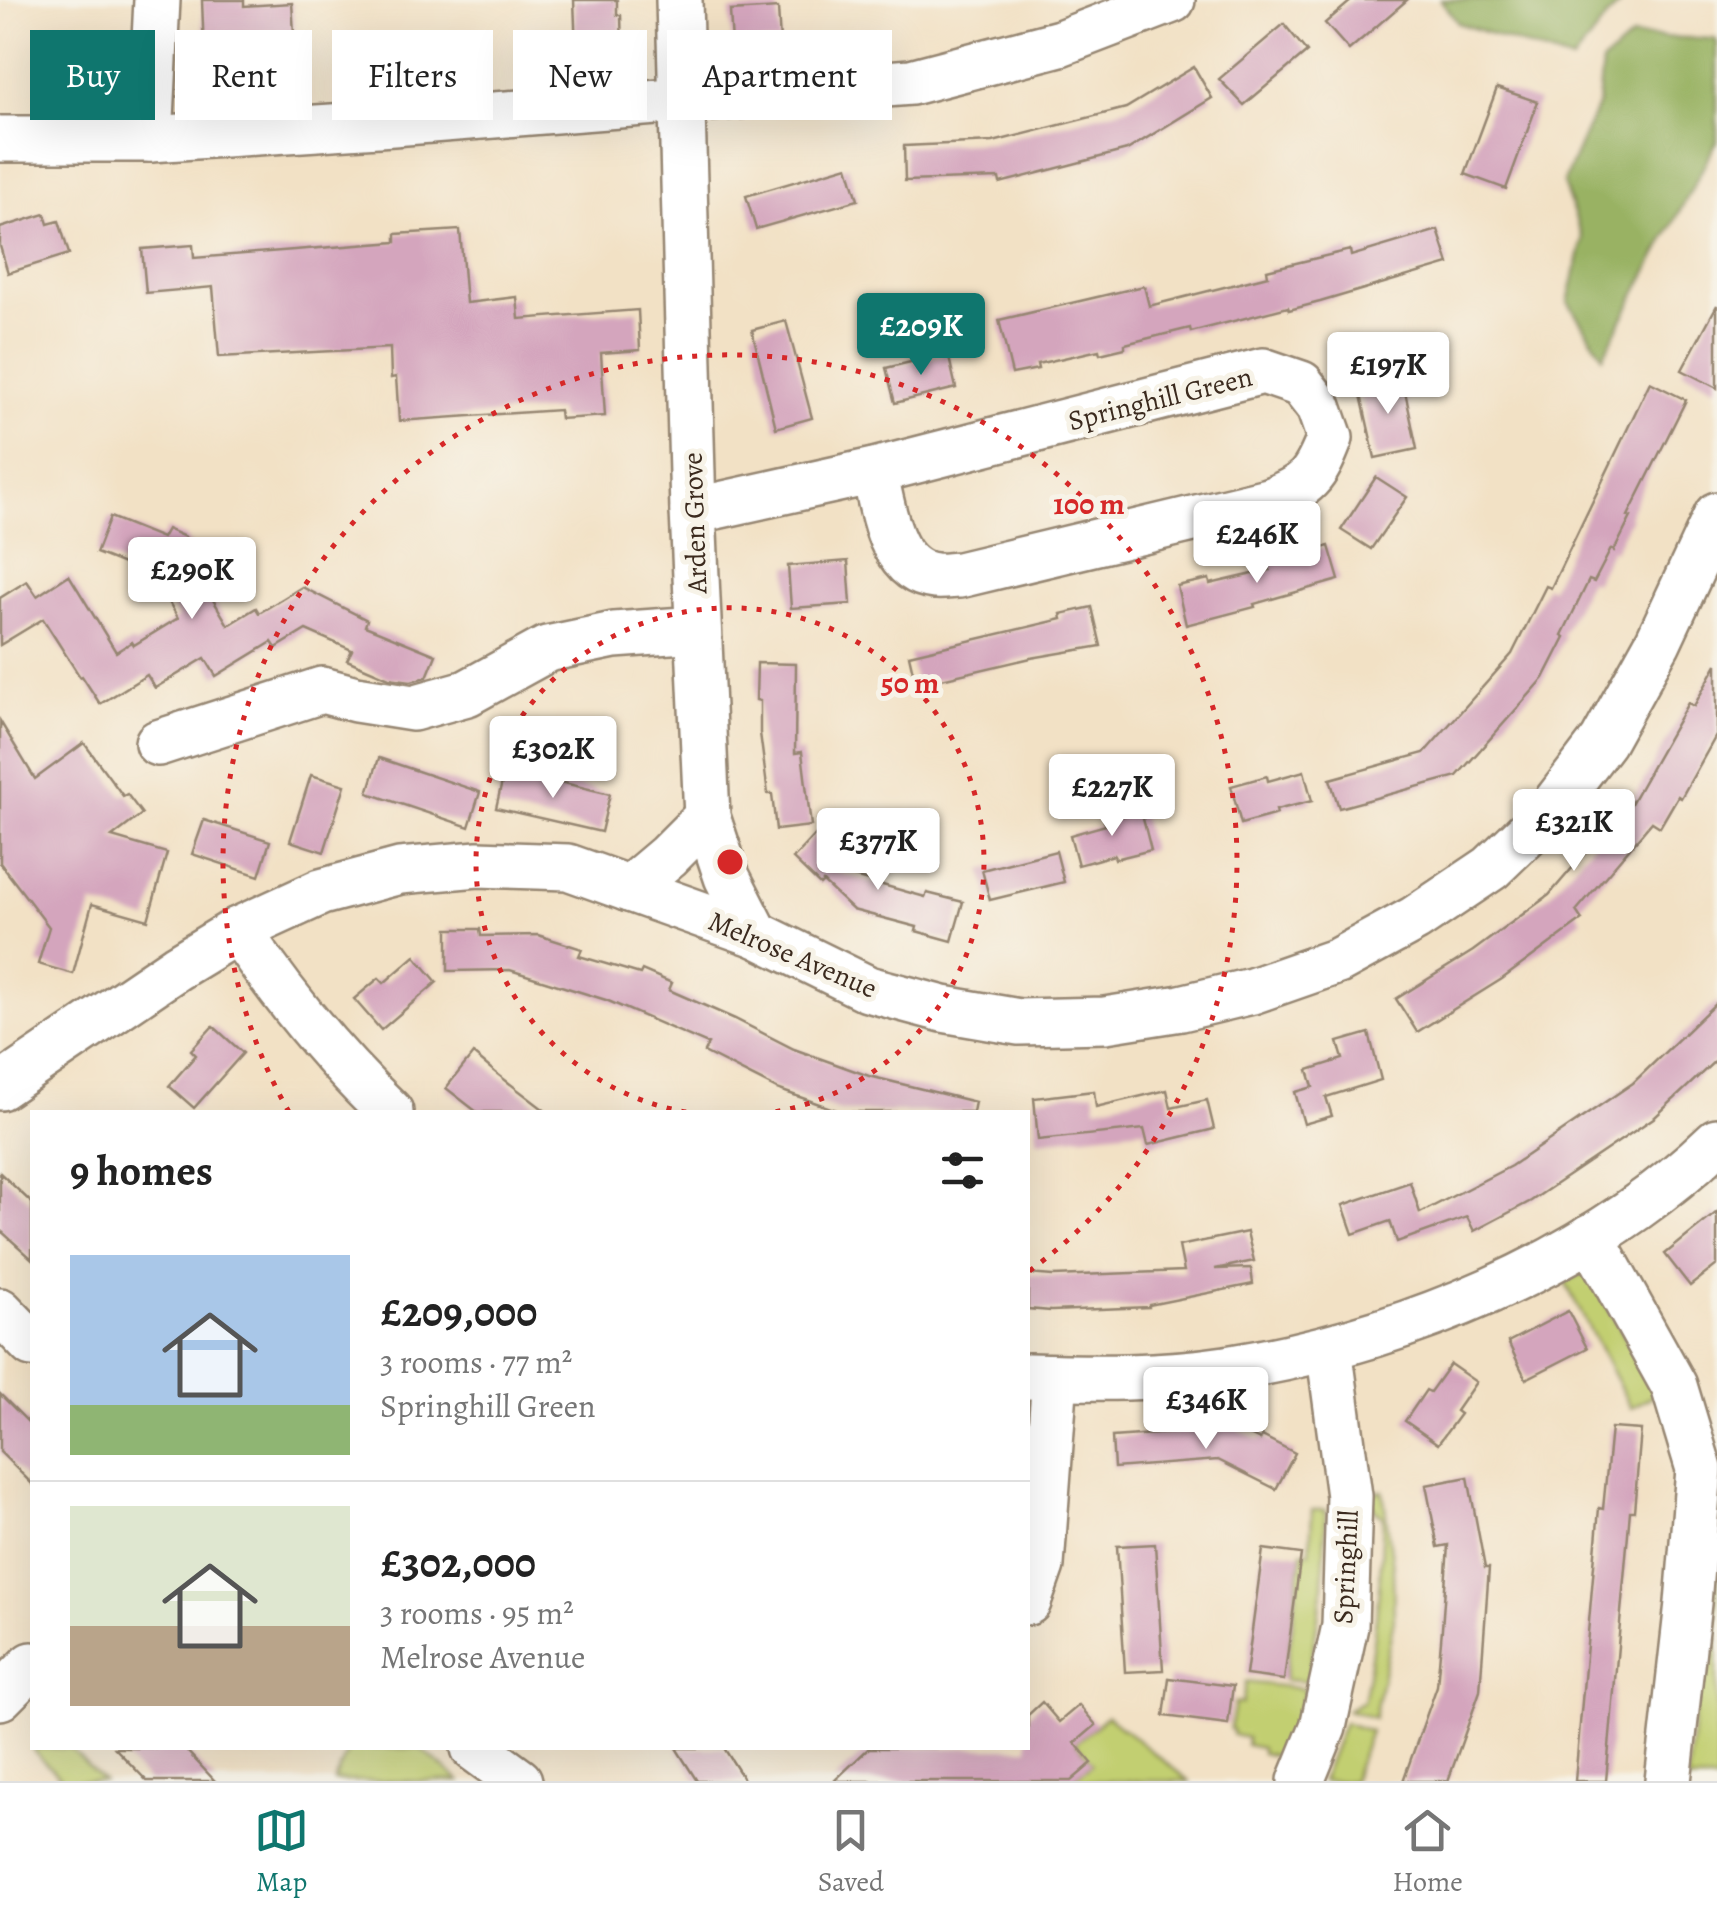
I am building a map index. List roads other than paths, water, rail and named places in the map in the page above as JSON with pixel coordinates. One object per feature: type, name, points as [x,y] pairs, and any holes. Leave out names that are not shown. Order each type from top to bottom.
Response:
[{"type":"street","points":[[150,139],[158,0]]},
{"type":"street","name":"Arden Grove","points":[[679,0],[680,30]]},
{"type":"street","points":[[892,84],[912,82],[1060,42],[1172,0]]},
{"type":"street","points":[[0,139],[150,139],[667,102]]},
{"type":"street","name":"Arden Grove","points":[[682,120],[707,818],[726,877],[756,934]]},
{"type":"street","name":"Springhill Green","points":[[693,512],[874,472],[1263,371],[1302,384],[1319,407],[1330,438],[1319,468],[1298,490],[1268,501],[960,575],[931,576],[902,561],[888,527],[874,472]]},
{"type":"street","name":"Melrose Avenue","points":[[0,1087],[176,967],[238,930],[322,892],[400,872],[478,864],[568,867],[756,934],[868,989],[943,1009],[1019,1022],[1104,1020],[1181,1008],[1252,991],[1338,961],[1415,919],[1491,868],[1548,813],[1604,741],[1658,642],[1717,514]]},
{"type":"street","points":[[158,743],[322,690],[356,700],[413,708],[467,693],[547,649],[614,635],[698,629]]},
{"type":"street","points":[[629,889],[707,818]]},
{"type":"street","points":[[238,930],[279,990],[328,1049],[388,1110]]},
{"type":"street","points":[[1030,1596],[1041,1566],[1041,1377],[1136,1377],[1224,1369],[1329,1348],[1431,1315],[1517,1277],[1591,1236],[1644,1202],[1717,1141]]},
{"type":"street","points":[[1591,1236],[1674,1386],[1699,1469],[1668,1781]]},
{"type":"street","points":[[0,1311],[30,1342]]},
{"type":"street","name":"Springhill","points":[[1301,1781],[1322,1727],[1345,1626],[1348,1496],[1329,1348]]},
{"type":"street","points":[[0,1696],[30,1667]]},
{"type":"street","points":[[477,1750],[519,1781]]}]
